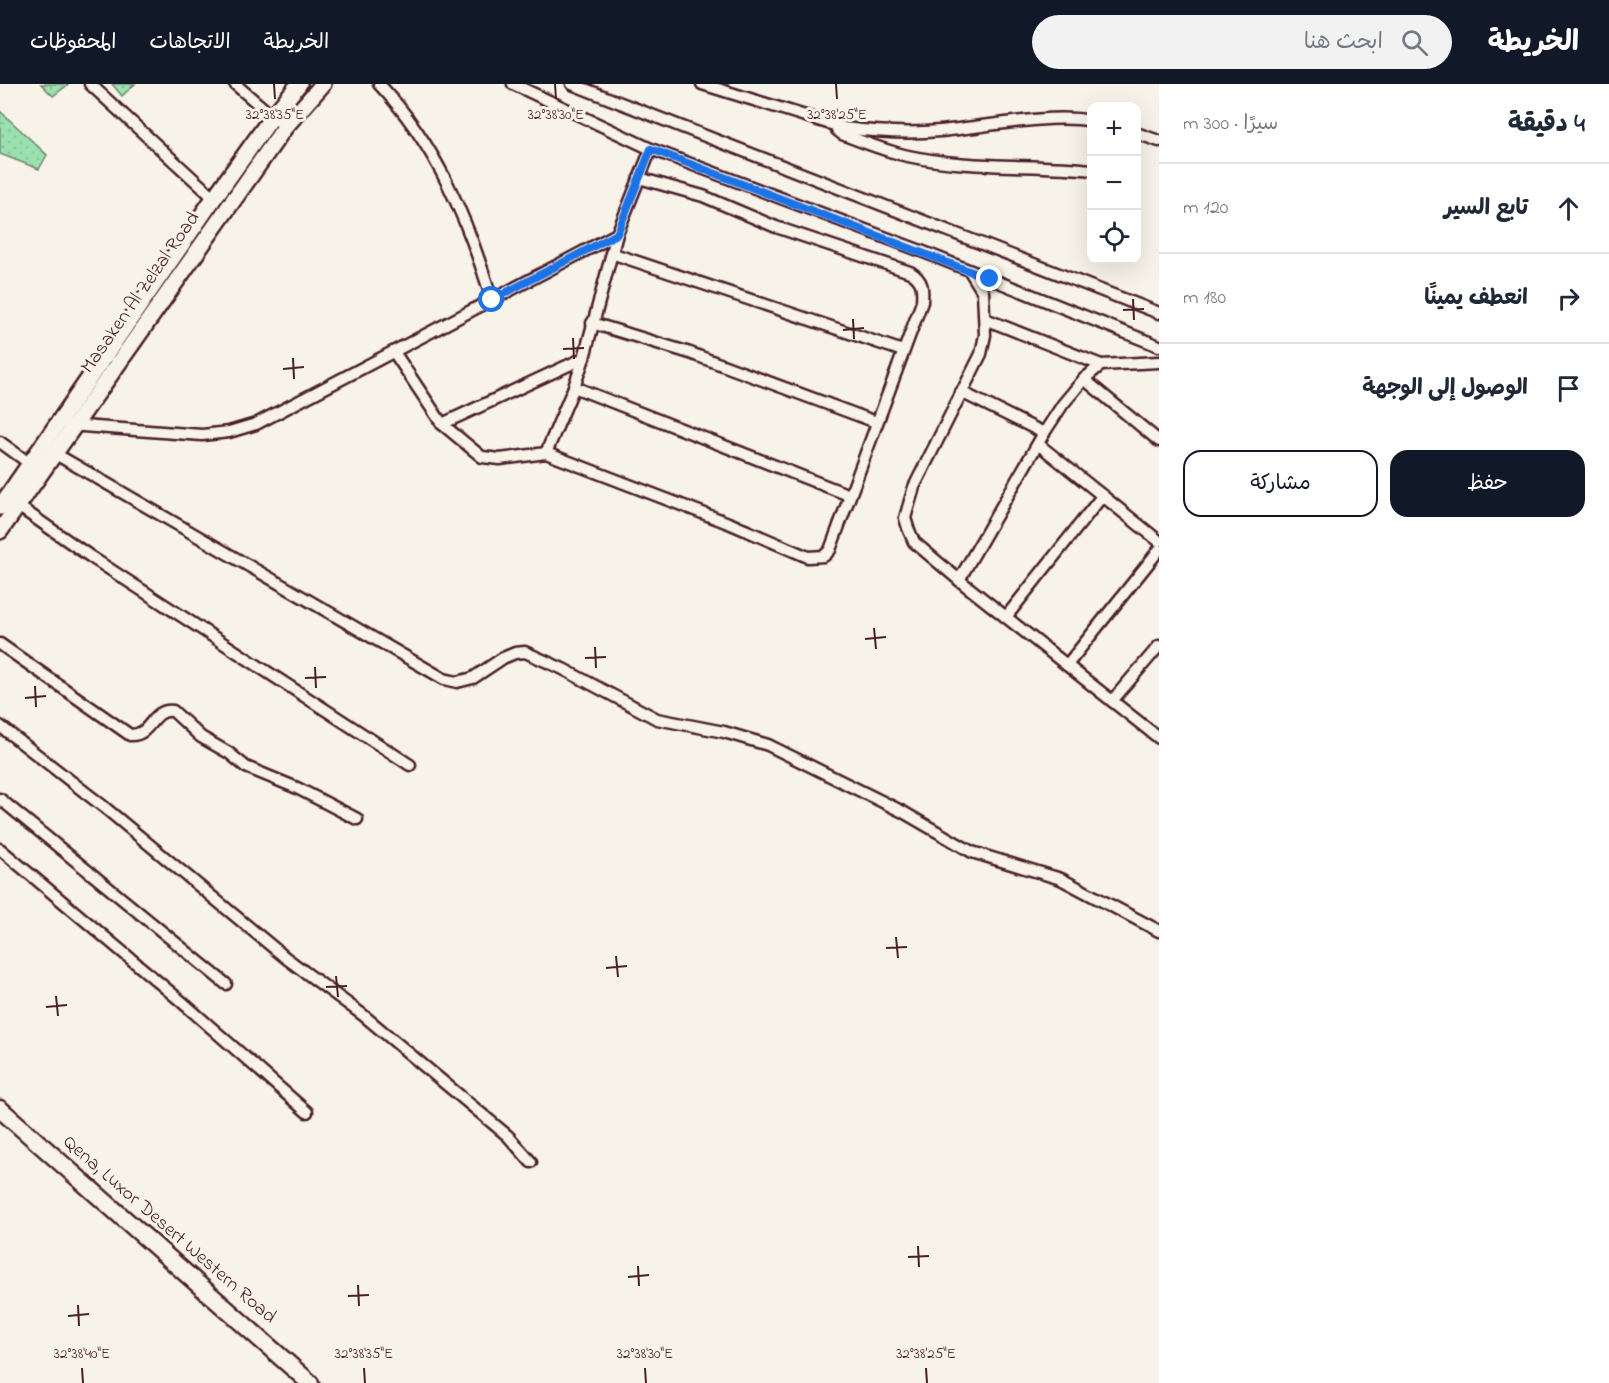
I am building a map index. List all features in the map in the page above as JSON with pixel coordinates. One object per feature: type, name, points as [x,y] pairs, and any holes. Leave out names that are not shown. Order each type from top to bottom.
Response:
[{"type":"main road","name":"Qena, Luxor Desert Western Road","points":[[0,1109],[310,1383]]},
{"type":"street","points":[[90,84],[214,198]]},
{"type":"street","points":[[235,84],[285,127]]},
{"type":"street","name":"Masaken Al Zelzal Road","points":[[0,507],[214,198],[272,117],[299,84]]},
{"type":"street","name":"Masaken Al Zelzal Road","points":[[0,531],[285,127],[323,84]]},
{"type":"street","points":[[380,84],[423,138],[444,175],[474,242],[492,300]]},
{"type":"street","points":[[513,84],[651,149],[1159,346]]},
{"type":"street","points":[[572,84],[1159,313]]},
{"type":"street","points":[[702,84],[844,128],[899,134],[1057,119],[1087,121]]},
{"type":"street","points":[[829,123],[842,134],[906,156],[963,164],[1055,166],[1087,169]]},
{"type":"street","points":[[1141,134],[1159,141]]},
{"type":"street","points":[[546,453],[574,387],[617,234],[651,149]]},
{"type":"street","points":[[394,352],[442,424],[483,457],[500,459],[546,453],[731,524],[808,557],[824,556],[830,550],[922,302],[923,286],[913,274],[777,226],[703,196],[639,178]]},
{"type":"street","points":[[56,424],[193,435],[229,432],[256,424],[617,234]]},
{"type":"street","points":[[611,253],[903,351]]},
{"type":"street","points":[[969,271],[983,292],[985,335],[981,354],[914,487],[905,518],[914,542],[1159,738]]},
{"type":"street","points":[[985,319],[1101,365],[1159,362]]},
{"type":"street","points":[[592,323],[690,353],[876,422]]},
{"type":"street","points":[[442,424],[584,358]]},
{"type":"street","points":[[959,580],[999,508],[1063,404],[1084,379],[1101,365]]},
{"type":"street","points":[[1084,379],[1159,441]]},
{"type":"street","points":[[574,387],[849,495]]},
{"type":"street","points":[[961,392],[1044,433]]},
{"type":"street","points":[[0,442],[29,463]]},
{"type":"street","points":[[1038,444],[1159,541]]},
{"type":"street","points":[[54,453],[444,680],[457,682],[473,678],[503,658],[525,652],[563,669],[657,719],[724,732],[768,745],[903,812],[972,852],[1060,879],[1159,931]]},
{"type":"street","points":[[1006,617],[1102,495]]},
{"type":"street","points":[[18,506],[91,557],[410,765]]},
{"type":"street","points":[[1067,665],[1159,550]]},
{"type":"street","points":[[0,644],[130,735],[141,734],[161,713],[168,710],[173,711],[201,736],[229,753],[246,767],[297,788],[357,819]]},
{"type":"street","points":[[1112,701],[1159,646]]},
{"type":"street","points":[[0,726],[105,807],[286,958],[363,1015],[508,1136],[531,1162]]},
{"type":"street","points":[[0,799],[226,984]]},
{"type":"street","points":[[0,849],[182,1002],[307,1112]]},
{"type":"green space","points":[[41,84],[69,84],[53,96]]},
{"type":"green space","points":[[112,84],[135,84],[122,96]]},
{"type":"green space","points":[[0,111],[47,155],[39,169],[0,154]]},
{"type":"route","points":[[492,300],[617,234],[651,149],[990,279]]}]
